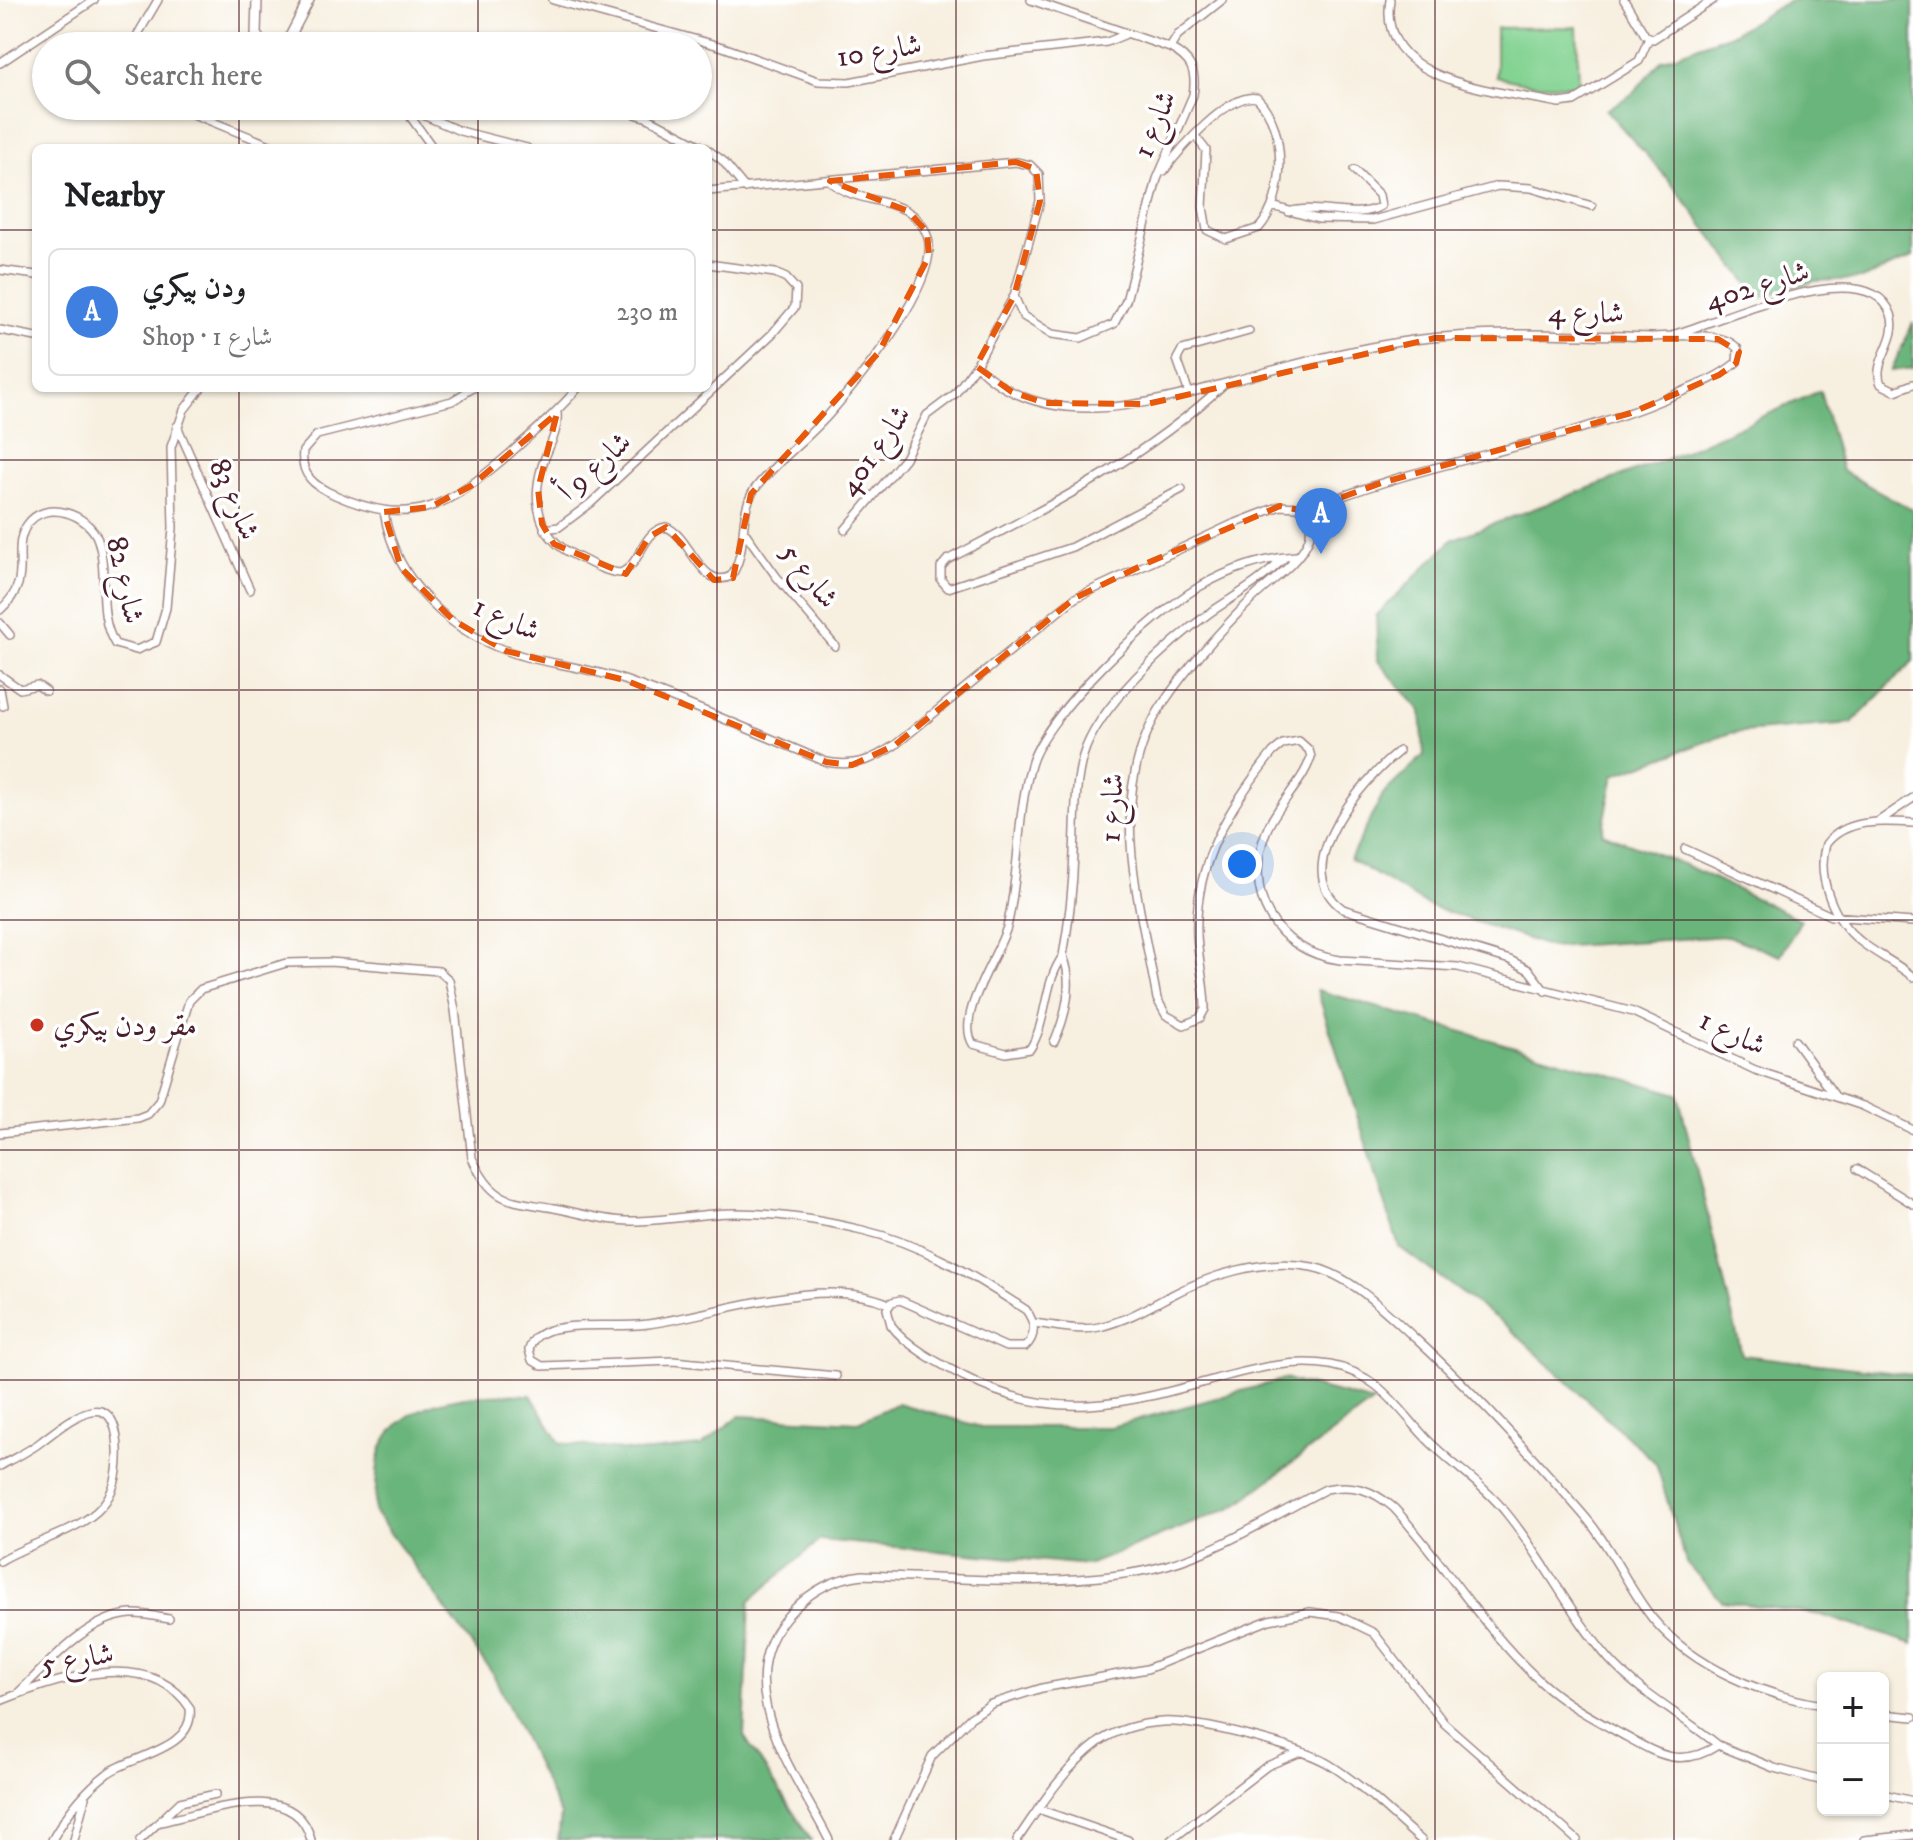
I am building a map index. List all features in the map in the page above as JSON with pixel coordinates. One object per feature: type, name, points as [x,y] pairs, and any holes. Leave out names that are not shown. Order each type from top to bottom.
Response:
[{"type":"street","points":[[46,32],[94,0]]},
{"type":"street","points":[[139,32],[158,0]]},
{"type":"street","points":[[256,32],[257,0]]},
{"type":"street","points":[[292,32],[309,0]]},
{"type":"street","name":"شارع 10","points":[[553,0],[669,32]]},
{"type":"street","name":"شارع 1","points":[[1031,0],[1124,35],[1170,48],[1193,67],[1194,87],[1157,179]]},
{"type":"street","points":[[1170,48],[1178,35],[1222,0]]},
{"type":"street","points":[[1624,0],[1649,38]]},
{"type":"street","points":[[1649,38],[1656,38],[1713,0]]},
{"type":"street","points":[[1390,1],[1390,23],[1411,60],[1422,70],[1457,82],[1559,103],[1574,101],[1639,61],[1649,38]]},
{"type":"street","name":"شارع 10","points":[[712,44],[818,81],[886,76],[983,56],[1107,42],[1124,35]]},
{"type":"street","points":[[0,63],[32,42]]},
{"type":"street","name":"شارع 1","points":[[1157,179],[1195,136],[1238,98],[1257,98],[1270,111],[1279,134],[1280,155],[1268,218],[1253,232],[1226,239],[1211,234],[1203,218],[1206,150],[1195,136]]},
{"type":"street","points":[[208,120],[267,144]]},
{"type":"street","points":[[413,120],[430,144]]},
{"type":"street","points":[[435,120],[460,131],[511,144]]},
{"type":"street","points":[[650,120],[697,144]]},
{"type":"street","points":[[681,144],[683,137]]},
{"type":"street","points":[[712,153],[745,188]]},
{"type":"street","name":"شارع 401","points":[[830,181],[1016,162],[1030,165],[1039,174],[1040,201],[1014,296],[976,365],[955,394],[927,415],[905,458],[845,530]]},
{"type":"street","points":[[1288,212],[1306,208],[1362,211],[1381,206],[1379,195],[1354,170]]},
{"type":"street","points":[[1014,296],[1023,316],[1052,334],[1081,338],[1108,329],[1126,301],[1157,179]]},
{"type":"street","points":[[557,413],[558,424],[539,478],[538,503],[544,529],[554,544],[620,573],[631,567],[654,532],[666,527],[678,533],[706,572],[718,580],[733,574],[746,534],[751,494],[831,413],[879,352],[919,282],[929,256],[927,232],[908,211],[843,191],[830,181],[712,191]]},
{"type":"street","points":[[1272,206],[1318,219],[1373,220],[1498,186],[1531,188],[1592,206]]},
{"type":"street","name":"شارع 9 أ","points":[[712,265],[786,278],[796,289],[795,307],[772,334],[712,390]]},
{"type":"street","points":[[0,270],[32,274]]},
{"type":"street","name":"شارع 402","points":[[1664,337],[1802,291],[1845,288],[1869,293],[1890,313],[1892,336],[1879,369],[1881,384],[1895,391],[1913,384]]},
{"type":"street","points":[[0,330],[32,336]]},
{"type":"street","points":[[1189,393],[1177,359],[1182,350],[1249,331]]},
{"type":"street","name":"شارع 4","points":[[976,365],[1002,387],[1045,403],[1126,406],[1415,340],[1527,335],[1664,337],[1729,340],[1738,349],[1738,360],[1719,375],[1596,425],[1455,460],[1304,511]]},
{"type":"street","points":[[1182,489],[1072,547],[948,588],[941,580],[941,567],[947,560],[1078,490],[1155,442],[1180,425],[1225,383]]},
{"type":"street","name":"شارع 82","points":[[0,610],[20,583],[21,539],[27,525],[48,512],[72,514],[85,521],[97,536],[106,618],[115,644],[136,650],[156,642],[164,619],[172,545],[170,456],[177,426],[198,392]]},
{"type":"street","points":[[467,392],[452,401],[327,430],[309,442],[302,461],[310,481],[331,494],[384,512],[415,510],[458,495],[557,413],[575,392]]},
{"type":"street","name":"شارع 9 أ","points":[[544,529],[559,527],[591,503],[710,392]]},
{"type":"street","name":"شارع 83","points":[[177,426],[250,590]]},
{"type":"street","name":"شارع 1","points":[[384,512],[394,553],[411,582],[435,606],[488,642],[527,657],[625,680],[826,762],[852,765],[874,759],[895,745],[1075,598],[1280,506],[1298,507],[1309,517],[1310,534],[1296,556],[1224,628],[1168,696],[1153,720],[1139,756],[1130,804],[1130,834],[1161,1008],[1173,1021],[1184,1025],[1200,1018],[1205,992],[1197,915],[1211,848],[1222,822],[1260,767],[1273,752],[1292,741],[1304,743],[1311,757],[1267,829],[1259,860],[1269,917],[1286,938],[1323,958],[1458,967],[1633,1012],[1755,1070],[1835,1096],[1913,1130]]},
{"type":"street","name":"شارع 5","points":[[746,534],[776,576],[835,646]]},
{"type":"street","points":[[1054,1042],[1061,1027],[1067,993],[1067,966],[1063,956],[1078,780],[1083,755],[1095,727],[1116,697],[1189,630],[1263,577],[1286,556]]},
{"type":"street","points":[[1063,956],[1052,973],[1042,1024],[1030,1049],[1006,1053],[973,1044],[969,1036],[969,1012],[1007,927],[1020,862],[1024,795],[1031,764],[1045,734],[1084,687],[1178,600],[1226,574],[1286,556],[1296,556]]},
{"type":"street","points":[[0,623],[10,635]]},
{"type":"street","points":[[0,675],[20,689],[37,685],[46,691]]},
{"type":"street","points":[[0,689],[3,706]]},
{"type":"street","points":[[1399,751],[1376,773],[1332,830],[1325,846],[1322,876],[1328,896],[1343,909],[1510,960],[1529,970],[1545,991]]},
{"type":"street","points":[[1877,822],[1913,798]]},
{"type":"street","points":[[1913,823],[1877,822],[1844,829],[1826,844],[1823,856],[1825,882],[1841,918],[1858,940],[1913,977]]},
{"type":"street","points":[[1685,849],[1841,918],[1913,922]]},
{"type":"street","points":[[0,1133],[124,1120],[148,1114],[159,1101],[189,1001],[201,989],[286,963],[330,962],[439,971],[449,980],[455,1010],[465,1120],[472,1158],[482,1179],[500,1196],[529,1206],[614,1221],[749,1214],[862,1230],[919,1247],[957,1267],[1026,1310],[1033,1323],[1030,1343],[1016,1349],[976,1336],[900,1300],[889,1304],[849,1293],[782,1298],[645,1324],[555,1329],[538,1335],[529,1350],[532,1360],[542,1366],[673,1361],[836,1376]]},
{"type":"street","points":[[1795,1041],[1835,1096]]},
{"type":"street","points":[[1857,1169],[1913,1204]]},
{"type":"street","points":[[1033,1323],[1096,1328],[1133,1317],[1191,1286],[1225,1274],[1264,1267],[1313,1267],[1333,1275],[1397,1321],[1462,1381],[1601,1536],[1637,1597],[1664,1631],[1703,1660],[1763,1691],[1817,1704]]},
{"type":"street","points":[[889,1304],[888,1316],[895,1331],[953,1371],[1007,1396],[1052,1407],[1133,1401],[1251,1369],[1292,1364],[1329,1365],[1374,1381],[1425,1436],[1505,1511],[1591,1637],[1612,1662],[1718,1745],[1774,1768],[1817,1779]]},
{"type":"street","points":[[0,1466],[40,1443],[78,1413],[91,1410],[104,1414],[113,1424],[118,1471],[102,1506],[81,1522],[0,1561]]},
{"type":"street","points":[[829,1840],[779,1749],[768,1718],[765,1682],[769,1651],[782,1623],[819,1589],[845,1578],[863,1575],[1051,1578],[1126,1575],[1171,1564],[1260,1524],[1326,1489],[1340,1486],[1370,1492],[1394,1508],[1523,1664],[1562,1699],[1633,1741],[1681,1760],[1702,1755],[1718,1745]]},
{"type":"street","points":[[894,1840],[932,1756],[970,1718],[991,1704],[1042,1688],[1147,1669],[1269,1620],[1310,1612],[1339,1616],[1374,1633],[1444,1723],[1577,1840]]},
{"type":"street","points":[[18,1694],[72,1644],[104,1621],[131,1614],[169,1619]]},
{"type":"street","name":"شارع 5","points":[[0,1701],[72,1677],[123,1673],[156,1679],[183,1698],[191,1717],[184,1733],[173,1744],[142,1755],[106,1775],[73,1807],[52,1840]]},
{"type":"street","points":[[1889,1715],[1913,1717]]},
{"type":"street","points":[[1017,1840],[1067,1773],[1100,1741],[1150,1723],[1180,1722],[1303,1752],[1348,1777],[1421,1840]]},
{"type":"street","points":[[1171,1840],[1267,1766],[1303,1752]]},
{"type":"street","points":[[140,1840],[180,1802],[216,1794]]},
{"type":"street","points":[[1889,1795],[1913,1801]]},
{"type":"street","points":[[74,1840],[85,1796]]},
{"type":"street","points":[[161,1822],[266,1802],[291,1810],[311,1840]]},
{"type":"street","points":[[1038,1809],[1128,1840]]},
{"type":"street","points":[[1864,1840],[1913,1835]]},
{"type":"highlighted area","points":[[1016,162],[1036,169],[1040,201],[1014,296],[976,366],[1012,392],[1045,403],[1147,404],[1435,338],[1718,339],[1739,352],[1736,363],[1719,375],[1631,413],[1381,483],[1304,511],[1280,506],[1145,564],[1075,598],[895,745],[852,765],[826,762],[625,680],[506,651],[453,620],[401,568],[384,512],[430,507],[471,486],[557,413],[538,489],[542,524],[554,544],[626,574],[649,537],[666,527],[714,580],[733,578],[751,494],[879,352],[929,256],[927,232],[908,211],[830,181]]},
{"type":"green space","points":[[1791,0],[1913,0],[1913,257],[1861,279],[1815,281],[1759,298],[1667,178],[1606,110],[1632,94],[1662,60],[1733,33]]},
{"type":"green space","points":[[1577,27],[1579,86],[1530,84],[1496,77],[1496,28]]},
{"type":"green space","points":[[1913,323],[1913,368],[1891,371]]},
{"type":"green space","points":[[1820,391],[1842,471],[1913,510],[1913,661],[1852,723],[1730,733],[1614,775],[1602,833],[1685,865],[1801,920],[1780,956],[1728,936],[1551,947],[1429,906],[1350,859],[1383,794],[1424,755],[1421,711],[1378,661],[1376,616],[1453,539],[1667,459]]},
{"type":"green space","points":[[1317,990],[1678,1094],[1742,1355],[1913,1375],[1913,1644],[1821,1615],[1722,1601],[1686,1563],[1656,1463],[1508,1327],[1399,1247]]},
{"type":"green space","points":[[1285,1379],[1373,1402],[1235,1506],[1088,1565],[820,1540],[750,1601],[744,1736],[811,1840],[558,1840],[561,1815],[493,1674],[374,1511],[381,1450],[396,1427],[429,1406],[470,1396],[531,1395],[560,1443],[639,1452],[701,1446],[739,1416],[858,1422],[898,1403],[981,1427],[1111,1427]]},
{"type":"place","name":"ودن بيكري","points":[[1321,554]]},
{"type":"place","name":"مقر ودن بيكري","points":[[37,1025]]}]
